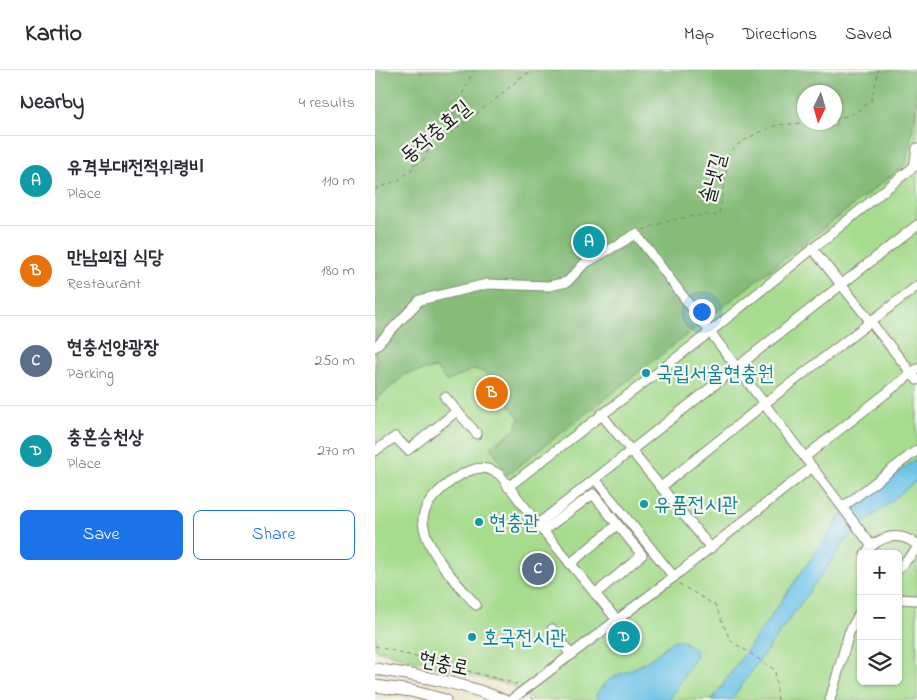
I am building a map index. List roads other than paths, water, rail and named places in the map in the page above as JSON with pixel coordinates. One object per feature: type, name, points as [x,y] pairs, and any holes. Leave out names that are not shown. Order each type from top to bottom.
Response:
[{"type":"main road","name":"현충로","points":[[375,669],[456,683],[484,691],[503,700]]},
{"type":"main road","name":"현충로","points":[[375,686],[411,691],[445,700]]},
{"type":"lane","points":[[508,487],[710,332],[812,248],[916,167],[917,148]]},
{"type":"lane","points":[[540,527],[595,479],[917,225]]},
{"type":"lane","points":[[375,346],[420,300],[487,284],[549,286],[567,282],[584,264],[635,234],[871,545]]},
{"type":"lane","points":[[805,457],[915,374],[870,322],[812,248]]},
{"type":"lane","points":[[661,487],[764,404],[917,286]]},
{"type":"lane","points":[[445,397],[477,434]]},
{"type":"lane","points":[[375,451],[395,437],[408,450],[457,411]]},
{"type":"lane","points":[[601,414],[711,548]]},
{"type":"lane","points":[[843,508],[917,450]]},
{"type":"lane","points":[[511,700],[711,548],[812,467]]},
{"type":"lane","points":[[476,605],[447,571],[433,549],[425,531],[424,514],[427,504],[436,494],[465,473],[475,469],[493,470],[500,475],[540,527],[617,620]]},
{"type":"lane","points":[[595,479],[672,578]]},
{"type":"lane","points":[[540,527],[593,494],[642,555],[595,594]]},
{"type":"lane","points":[[570,564],[617,525]]},
{"type":"lane","points":[[868,550],[871,545],[881,539],[891,536],[902,537],[917,547],[902,564]]},
{"type":"lane","points":[[902,599],[917,600]]},
{"type":"lane","points":[[830,700],[849,633],[857,618]]},
{"type":"lane","points":[[552,629],[571,655]]},
{"type":"water","points":[[917,458],[917,480],[851,534],[731,700],[712,700],[841,516]]},
{"type":"water","points":[[674,640],[681,640],[695,649],[696,657],[669,700],[598,700],[596,695],[611,678],[646,662]]},
{"type":"place","name":"유격부대전적위령비","points":[[589,242]]},
{"type":"place","name":"국립서울현충원","points":[[646,373]]},
{"type":"place","name":"만남의집 식당","points":[[492,393]]},
{"type":"place","name":"유품전시관","points":[[644,504]]},
{"type":"place","name":"현충관","points":[[479,522]]},
{"type":"place","name":"현충선양광장","points":[[538,569]]},
{"type":"place","name":"호국전시관","points":[[472,637]]},
{"type":"place","name":"충혼승천상","points":[[624,637]]}]
